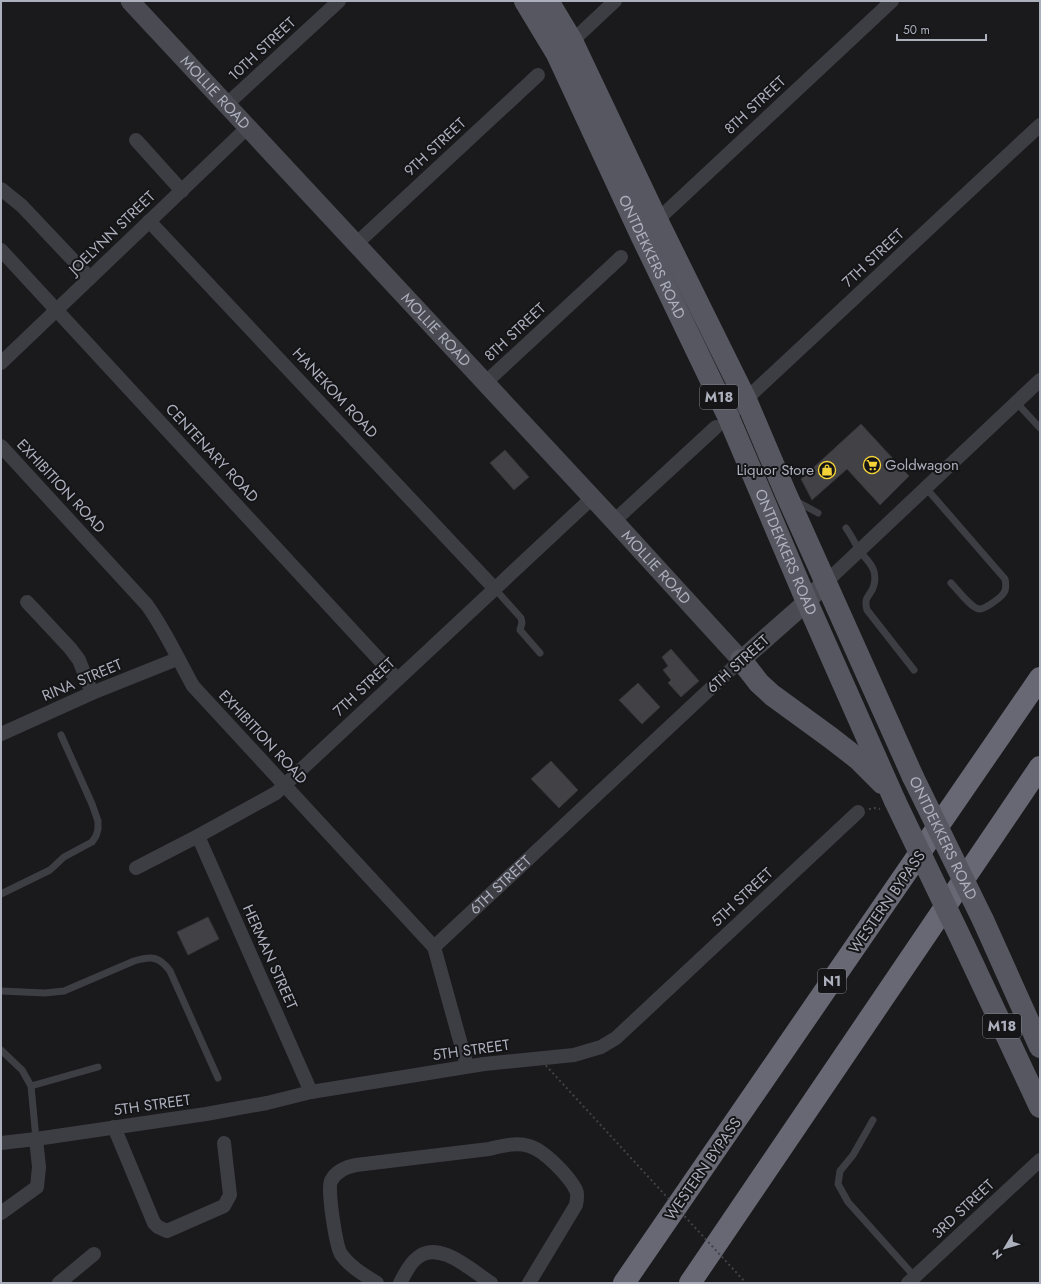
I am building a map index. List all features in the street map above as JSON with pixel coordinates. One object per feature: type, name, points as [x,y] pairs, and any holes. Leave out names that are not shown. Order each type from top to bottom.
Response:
[{"type":"highway","name":"WESTERN BYPASS","points":[[624,1283],[1040,678]]},
{"type":"highway","points":[[690,1283],[1040,767]]},
{"type":"main road","name":"MOLLIE ROAD","points":[[130,1],[614,521],[741,660]]},
{"type":"main road","name":"ONTDEKKERS ROAD","points":[[525,1],[565,47]]},
{"type":"main road","name":"ONTDEKKERS ROAD","points":[[548,1],[565,47],[649,227],[746,400],[786,494],[805,519],[825,583],[913,777],[983,920],[1040,1047]]},
{"type":"main road","name":"ONTDEKKERS ROAD","points":[[649,227],[722,421],[807,602],[896,802],[1040,1107]]},
{"type":"main road","name":"6TH STREET","points":[[741,660],[807,602],[825,583]]},
{"type":"main road","points":[[741,660],[759,683],[772,695],[858,759],[876,776],[896,802]]},
{"type":"street","name":"10TH STREET","points":[[226,105],[339,1]]},
{"type":"street","points":[[565,47],[615,1]]},
{"type":"street","name":"8TH STREET","points":[[649,227],[892,1]]},
{"type":"street","name":"9TH STREET","points":[[356,244],[538,75]]},
{"type":"street","name":"7TH STREET","points":[[614,521],[746,400],[1040,125]]},
{"type":"street","name":"JOELYNN STREET","points":[[1,364],[247,128]]},
{"type":"street","points":[[136,140],[182,191]]},
{"type":"street","points":[[1,189],[22,206],[90,278]]},
{"type":"street","name":"HANEKOM ROAD","points":[[149,222],[495,589]]},
{"type":"street","name":"CENTENARY ROAD","points":[[1,250],[397,679]]},
{"type":"street","name":"8TH STREET","points":[[485,382],[621,257]]},
{"type":"street","name":"6TH STREET","points":[[825,583],[1040,380]]},
{"type":"street","name":"EXHIBITION ROAD","points":[[1,446],[147,604],[158,620],[193,686],[434,948],[467,1066]]},
{"type":"street","name":"7TH STREET","points":[[136,868],[276,793],[592,498]]},
{"type":"street","points":[[27,602],[70,648],[79,660],[92,693]]},
{"type":"street","name":"RINA STREET","points":[[1,734],[92,693],[178,659]]},
{"type":"street","name":"6TH STREET","points":[[434,948],[741,660]]},
{"type":"street","name":"5TH STREET","points":[[1,1142],[36,1139],[214,1112],[267,1103],[311,1092],[467,1066],[586,1052],[601,1047],[616,1038],[858,812]]},
{"type":"street","name":"HERMAN STREET","points":[[198,836],[311,1092]]},
{"type":"street","points":[[114,1127],[154,1222],[158,1228],[167,1232],[224,1206],[229,1199],[230,1195],[224,1143]]},
{"type":"street","points":[[1,1213],[37,1187],[39,1167],[36,1139]]},
{"type":"street","points":[[377,1283],[356,1269],[341,1254],[337,1246],[330,1196],[330,1183],[334,1176],[346,1167],[356,1165],[489,1149],[510,1144],[529,1146],[542,1154],[560,1169],[576,1190],[576,1205],[529,1283]]},
{"type":"street","name":"3RD STREET","points":[[912,1280],[1040,1160]]},
{"type":"street","points":[[400,1283],[411,1264],[418,1257],[426,1253],[436,1251],[448,1255],[490,1283]]},
{"type":"street","points":[[59,1283],[94,1254]]},
{"type":"lane","points":[[1016,402],[1040,428]]},
{"type":"lane","points":[[926,488],[1005,579],[1007,585],[1004,594],[984,609],[979,609],[973,606],[951,583]]},
{"type":"lane","points":[[846,528],[860,551],[871,564],[875,573],[873,588],[866,599],[867,610],[914,670]]},
{"type":"lane","points":[[495,589],[521,618],[522,623],[520,630],[540,653]]},
{"type":"lane","points":[[2,890],[50,870],[64,857],[92,842],[96,836],[98,821],[92,804],[61,735]]},
{"type":"lane","points":[[1,991],[45,993],[64,991],[134,961],[145,958],[158,959],[164,963],[170,971],[218,1078]]},
{"type":"lane","points":[[1,1050],[22,1070],[31,1086],[36,1139]]},
{"type":"lane","points":[[31,1086],[98,1067]]},
{"type":"lane","points":[[873,1120],[853,1155],[840,1171],[838,1184],[848,1202],[912,1280]]},
{"type":"path","points":[[858,812],[896,802]]},
{"type":"path","points":[[539,1058],[746,1283]]},
{"type":"building","points":[[861,424],[909,476],[880,505],[847,469],[812,500],[801,479]]},
{"type":"building","points":[[505,450],[529,477],[514,490],[490,463]]},
{"type":"building","points":[[671,649],[699,681],[681,697],[668,683],[671,680],[663,670],[668,666],[662,657]]},
{"type":"building","points":[[638,683],[660,707],[642,724],[619,700]]},
{"type":"building","points":[[551,761],[578,790],[559,808],[531,779]]},
{"type":"building","points":[[208,917],[219,939],[188,955],[177,932]]},
{"type":"place","name":"Goldwagon","points":[[872,465]]},
{"type":"place","name":"Liquor Store","points":[[827,470]]}]
